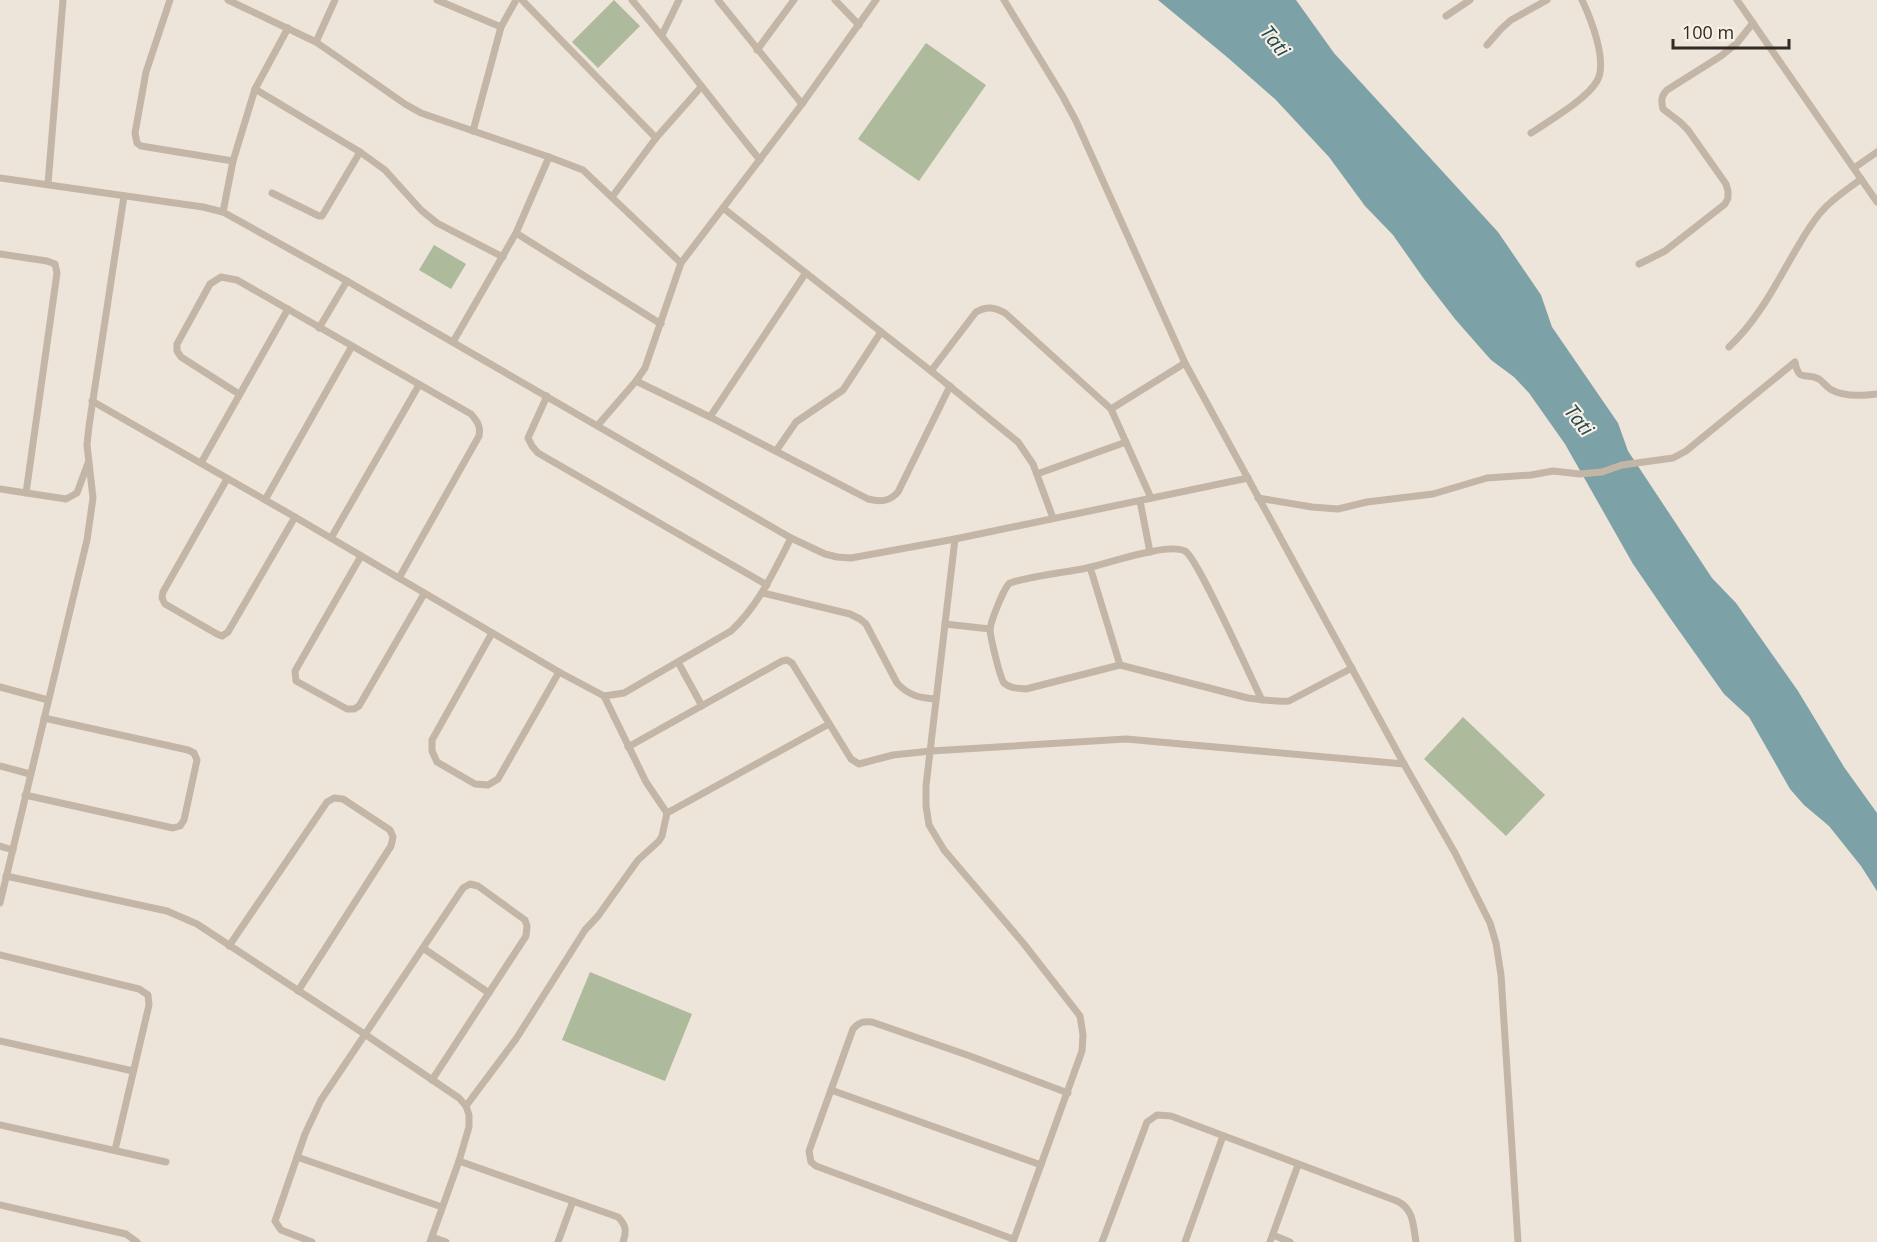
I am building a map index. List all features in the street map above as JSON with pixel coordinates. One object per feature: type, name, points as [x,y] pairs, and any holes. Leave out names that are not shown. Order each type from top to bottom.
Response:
[{"type":"street","points":[[48,184],[63,0]]},
{"type":"street","points":[[170,0],[146,72],[135,139],[141,146],[233,161]]},
{"type":"street","points":[[228,0],[247,4],[316,42],[405,104],[422,113],[583,170],[681,263]]},
{"type":"street","points":[[316,42],[336,0]]},
{"type":"street","points":[[437,0],[501,27]]},
{"type":"street","points":[[473,131],[501,27],[516,0]]},
{"type":"street","points":[[522,0],[656,138]]},
{"type":"street","points":[[632,0],[760,160]]},
{"type":"street","points":[[662,35],[679,0]]},
{"type":"street","points":[[718,0],[802,104]]},
{"type":"street","points":[[757,50],[794,0]]},
{"type":"street","points":[[835,0],[859,25]]},
{"type":"street","points":[[598,425],[636,381],[650,358],[681,263],[802,104],[876,0]]},
{"type":"street","points":[[1004,0],[1076,121],[1185,363],[1455,853],[1490,923],[1501,975],[1518,1242]]},
{"type":"street","points":[[1446,16],[1470,0]]},
{"type":"street","points":[[1487,45],[1511,20],[1547,0]]},
{"type":"street","points":[[1531,133],[1581,98],[1599,78],[1600,65],[1596,33],[1582,0]]},
{"type":"street","points":[[1737,0],[1877,202]]},
{"type":"street","points":[[1639,264],[1673,246],[1725,204],[1728,198],[1726,184],[1688,130],[1663,109],[1661,101],[1667,90],[1721,56],[1737,43],[1753,23]]},
{"type":"street","points":[[224,212],[233,161],[255,89],[288,28]]},
{"type":"street","points":[[612,197],[656,138],[701,87]]},
{"type":"street","points":[[255,89],[360,152],[390,174],[421,210],[437,223],[503,257]]},
{"type":"street","points":[[272,193],[322,216],[360,152]]},
{"type":"street","points":[[1854,168],[1877,152]]},
{"type":"street","points":[[453,342],[516,233],[549,157]]},
{"type":"street","points":[[0,178],[224,212],[791,538],[825,554],[837,557],[851,558],[954,539],[1248,478]]},
{"type":"street","points":[[1729,347],[1748,328],[1756,316],[1809,227],[1830,202],[1861,179]]},
{"type":"street","points":[[0,903],[87,540],[93,498],[92,476],[88,460],[88,426],[124,196]]},
{"type":"street","points":[[723,208],[1018,442],[1027,453],[1037,474],[1053,518]]},
{"type":"street","points":[[516,233],[661,324]]},
{"type":"street","points":[[0,254],[47,261],[55,264],[57,273],[26,493]]},
{"type":"street","points":[[710,417],[805,274]]},
{"type":"street","points":[[239,394],[181,357],[177,351],[177,344],[210,284],[221,277],[237,280],[471,414],[478,423],[479,436],[399,578]]},
{"type":"street","points":[[320,328],[347,281]]},
{"type":"street","points":[[931,371],[976,312],[990,307],[1005,313],[1112,409],[1151,498]]},
{"type":"street","points":[[201,463],[288,309]]},
{"type":"street","points":[[776,451],[796,422],[843,390],[881,332]]},
{"type":"street","points":[[265,500],[352,346]]},
{"type":"street","points":[[1258,498],[1338,509],[1367,502],[1425,496],[1487,478],[1553,471],[1580,474],[1602,472],[1622,465],[1672,458],[1686,452],[1795,362],[1800,375],[1820,380],[1831,389],[1854,396],[1877,394]]},
{"type":"street","points":[[1112,409],[1185,363]]},
{"type":"street","points":[[636,381],[868,499],[877,501],[893,498],[898,492],[950,386]]},
{"type":"street","points":[[331,538],[419,385]]},
{"type":"street","points":[[547,396],[528,438],[531,446],[538,453],[767,585]]},
{"type":"street","points":[[92,401],[604,696],[624,693],[731,630],[743,620],[763,593],[791,538]]},
{"type":"street","points":[[1037,474],[1126,442]]},
{"type":"street","points":[[0,489],[66,500],[77,493],[88,460]]},
{"type":"street","points":[[227,479],[163,592],[162,598],[165,604],[217,634],[222,636],[228,632],[295,517]]},
{"type":"street","points":[[1140,501],[1150,552]]},
{"type":"street","points":[[954,539],[926,796],[929,825],[944,850],[1024,944],[1080,1016],[1083,1025],[1083,1041],[1068,1093],[1013,1241],[816,1166],[811,1162],[809,1151],[853,1029],[858,1023],[864,1021],[873,1022],[948,1048],[1068,1093]]},
{"type":"street","points":[[1262,700],[1220,612],[1190,555],[1185,551],[1175,549],[1150,552],[1010,583],[1004,590],[990,629],[999,673],[1003,682],[1012,688],[1026,689],[1120,665],[1262,700],[1289,700],[1352,668]]},
{"type":"street","points":[[361,556],[295,671],[296,681],[347,709],[359,706],[424,594]]},
{"type":"street","points":[[1090,567],[1120,665]]},
{"type":"street","points":[[763,593],[850,614],[860,619],[866,624],[897,683],[903,690],[918,698],[936,699]]},
{"type":"street","points":[[945,624],[990,629]]},
{"type":"street","points":[[492,633],[432,740],[432,751],[437,762],[475,784],[488,785],[498,779],[559,672]]},
{"type":"street","points":[[628,747],[787,660],[792,663],[851,759],[859,764],[893,755],[931,751],[1126,739],[1404,764]]},
{"type":"street","points":[[678,662],[702,706]]},
{"type":"street","points":[[0,687],[48,700]]},
{"type":"street","points":[[466,1106],[516,1039],[585,930],[598,916],[638,860],[662,836],[667,813],[646,782],[604,696]]},
{"type":"street","points":[[26,795],[173,828],[180,826],[184,820],[197,759],[194,753],[44,718]]},
{"type":"street","points":[[667,813],[829,724]]},
{"type":"street","points":[[0,766],[30,774]]},
{"type":"street","points":[[230,946],[327,802],[334,798],[343,799],[390,830],[393,837],[392,846],[298,991]]},
{"type":"street","points":[[0,846],[13,850]]},
{"type":"street","points":[[6,876],[167,911],[197,924],[459,1098],[466,1106],[469,1127],[431,1239],[446,1242]]},
{"type":"street","points":[[312,1242],[281,1230],[274,1221],[304,1134],[321,1100],[463,888],[470,884],[478,886],[525,920],[526,936],[432,1080]]},
{"type":"street","points":[[423,948],[489,993]]},
{"type":"street","points":[[0,955],[144,991],[150,1000],[115,1150]]},
{"type":"street","points":[[0,1041],[133,1071]]},
{"type":"street","points":[[831,1090],[1041,1165]]},
{"type":"street","points":[[1102,1242],[1147,1122],[1157,1115],[1171,1116],[1403,1203],[1410,1212],[1416,1242]]},
{"type":"street","points":[[0,1125],[166,1162]]},
{"type":"street","points":[[1185,1242],[1223,1136]]},
{"type":"street","points":[[297,1156],[442,1207]]},
{"type":"street","points":[[459,1161],[618,1217],[624,1223],[626,1232],[623,1242]]},
{"type":"street","points":[[1290,1242],[1271,1239],[1298,1165]]},
{"type":"street","points":[[558,1242],[573,1201]]},
{"type":"street","points":[[0,1205],[126,1234],[137,1242]]},
{"type":"green space","points":[[614,0],[640,26],[598,68],[572,42]]},
{"type":"green space","points":[[926,43],[986,85],[919,181],[858,139]]},
{"type":"green space","points":[[434,245],[466,264],[451,289],[419,270]]},
{"type":"green space","points":[[1463,717],[1545,795],[1506,836],[1424,759]]},
{"type":"green space","points":[[590,972],[692,1014],[665,1081],[562,1040]]},
{"type":"water","name":"Tati","points":[[1158,0],[1296,0],[1334,53],[1498,232],[1541,295],[1552,327],[1618,423],[1628,451],[1712,578],[1736,603],[1798,691],[1844,767],[1877,813],[1877,891],[1861,866],[1829,826],[1804,805],[1790,789],[1749,717],[1724,694],[1670,618],[1633,564],[1565,444],[1529,393],[1514,377],[1491,360],[1455,319],[1393,235],[1365,206],[1329,157],[1275,99]]}]
